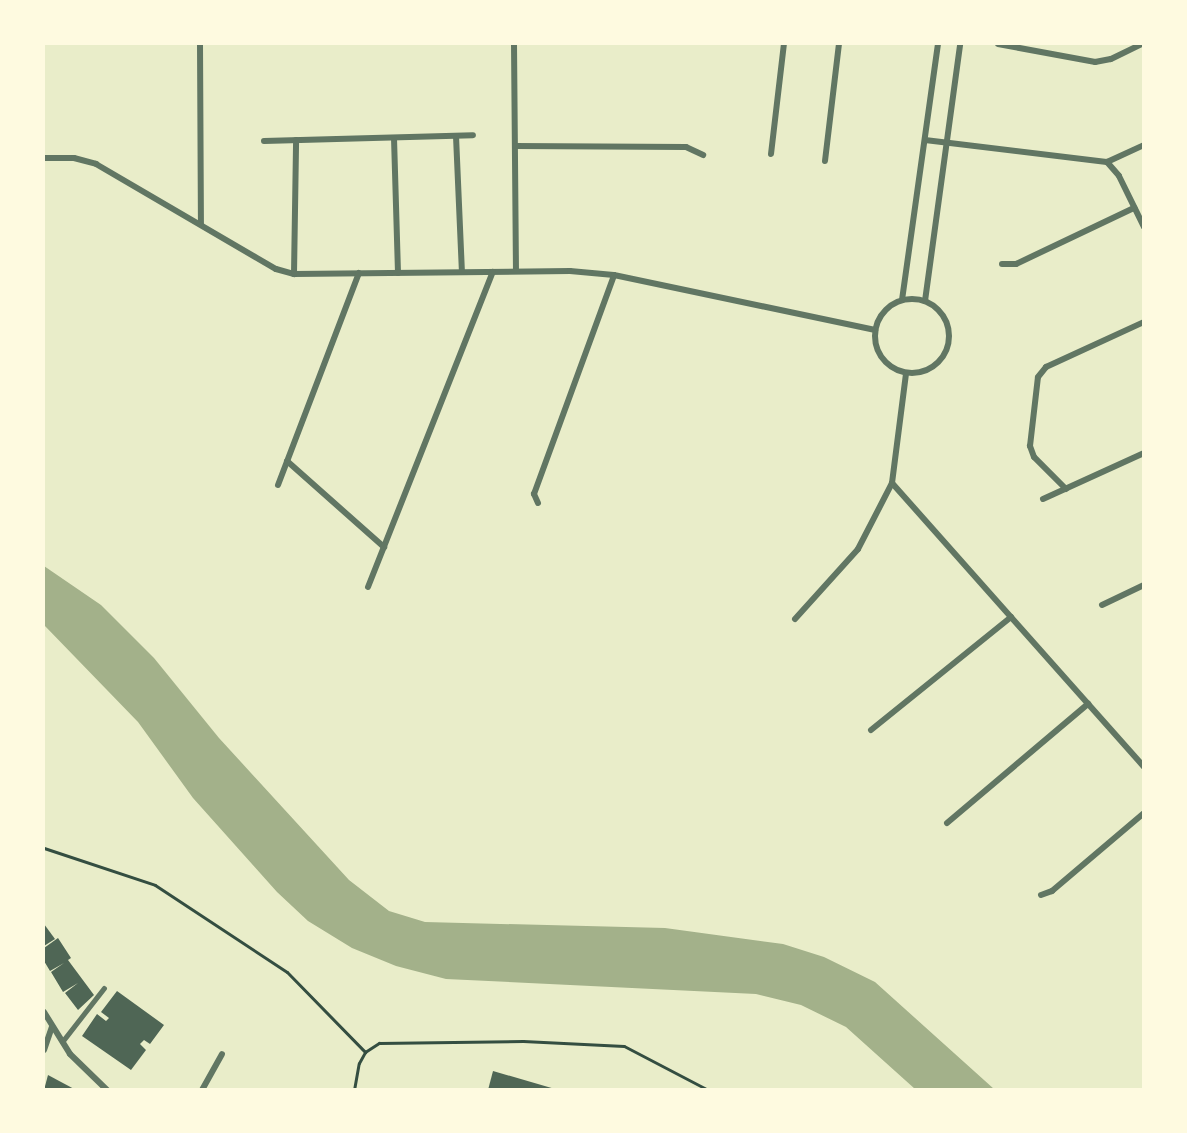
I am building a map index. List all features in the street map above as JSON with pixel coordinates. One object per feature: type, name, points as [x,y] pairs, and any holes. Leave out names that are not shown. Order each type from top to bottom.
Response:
[{"type":"street","points":[[201,44],[201,224]]},
{"type":"street","points":[[514,44],[516,271]]},
{"type":"street","points":[[771,154],[784,44]]},
{"type":"street","points":[[825,162],[839,44]]},
{"type":"street","points":[[902,300],[938,44]]},
{"type":"street","points":[[925,301],[960,44]]},
{"type":"street","points":[[998,44],[1095,62],[1111,59],[1142,44]]},
{"type":"street","points":[[264,141],[473,135]]},
{"type":"street","points":[[456,136],[462,272]]},
{"type":"street","points":[[394,138],[398,273]]},
{"type":"street","points":[[294,274],[296,140]]},
{"type":"street","points":[[925,140],[1107,162],[1143,145]]},
{"type":"street","points":[[515,146],[686,147],[703,155]]},
{"type":"street","points":[[44,158],[74,158],[96,164],[276,269],[294,274],[516,271],[614,275],[875,330]]},
{"type":"street","points":[[1107,162],[1119,176],[1143,226]]},
{"type":"street","points":[[1002,264],[1016,264],[1134,208]]},
{"type":"street","points":[[368,586],[493,272]]},
{"type":"street","points":[[278,486],[358,273]]},
{"type":"street","points":[[538,503],[534,494],[614,275]]},
{"type":"street","points":[[902,300],[925,301],[942,314],[949,335],[948,346],[936,364],[916,373],[895,369],[879,352],[875,330],[880,317],[902,300]]},
{"type":"street","points":[[1066,489],[1034,456],[1030,446],[1038,377],[1046,367],[1143,322]]},
{"type":"street","points":[[795,619],[858,549],[892,483],[906,372]]},
{"type":"street","points":[[1043,499],[1143,453]]},
{"type":"street","points":[[287,461],[384,547]]},
{"type":"street","points":[[892,483],[1143,767]]},
{"type":"street","points":[[1102,605],[1143,585]]},
{"type":"street","points":[[871,730],[1011,617]]},
{"type":"street","points":[[947,823],[1088,704]]},
{"type":"street","points":[[1041,895],[1052,891],[1143,813]]},
{"type":"street","points":[[44,1012],[62,1042],[93,1079],[107,1089]]},
{"type":"street","points":[[44,1050],[52,1027]]},
{"type":"street","points":[[202,1089],[222,1054]]},
{"type":"lane","points":[[62,1042],[104,988]]},
{"type":"path","points":[[44,848],[155,885],[286,972],[365,1052]]},
{"type":"path","points":[[354,1089],[365,1052],[379,1043],[523,1041],[624,1046],[708,1089]]},
{"type":"shaded area","points":[[44,566],[101,605],[154,658],[219,738],[349,880],[389,911],[425,922],[665,928],[783,944],[824,957],[875,982],[994,1089],[915,1089],[846,1027],[801,1005],[756,994],[446,979],[396,966],[352,948],[308,921],[277,892],[193,798],[138,722],[44,625]]},
{"type":"building","points":[[44,924],[55,939],[44,946]]},
{"type":"building","points":[[58,938],[71,958],[68,960],[94,995],[78,1010],[65,993],[78,983],[63,992],[51,972],[64,963],[50,971],[44,961],[44,948]]},
{"type":"building","points":[[117,991],[164,1025],[150,1044],[144,1040],[140,1044],[146,1050],[131,1070],[82,1036],[97,1014],[106,1021],[109,1018],[101,1012]]},
{"type":"building","points":[[493,1071],[555,1089],[555,1090],[488,1090]]},
{"type":"building","points":[[48,1075],[76,1090],[44,1090]]}]
